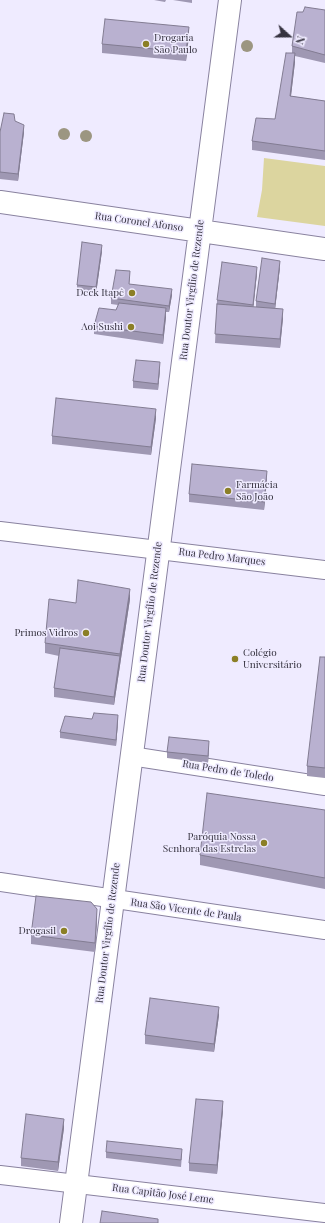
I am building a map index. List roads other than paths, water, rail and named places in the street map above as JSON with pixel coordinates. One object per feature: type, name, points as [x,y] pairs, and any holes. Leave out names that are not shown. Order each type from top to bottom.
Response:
[{"type":"main road","name":"Rua Doutor Virgílio de Rezende","points":[[71,1223],[230,0]]},
{"type":"main road","name":"Rua Coronel Afonso","points":[[0,202],[325,249]]},
{"type":"street","name":"Rua Pedro Marques","points":[[0,531],[325,570]]},
{"type":"street","name":"Rua Pedro de Toledo","points":[[132,756],[325,786]]},
{"type":"street","name":"Rua São Vicente de Paula","points":[[0,882],[325,930]]},
{"type":"street","name":"Rua Capitão José Leme","points":[[0,1175],[325,1213]]},
{"type":"place","name":"Drogaria São Paulo","points":[[146,44]]},
{"type":"place","name":"Deck Itapê","points":[[132,293]]},
{"type":"place","name":"Aoi Sushi","points":[[131,327]]},
{"type":"place","name":"Farmácia São João","points":[[228,491]]},
{"type":"place","name":"Primos Vidros","points":[[86,633]]},
{"type":"place","name":"Colégio Universitário","points":[[235,659]]},
{"type":"place","name":"Paróquia Nossa Senhora das Estrelas","points":[[264,843]]},
{"type":"place","name":"Drogasil","points":[[64,931]]}]
